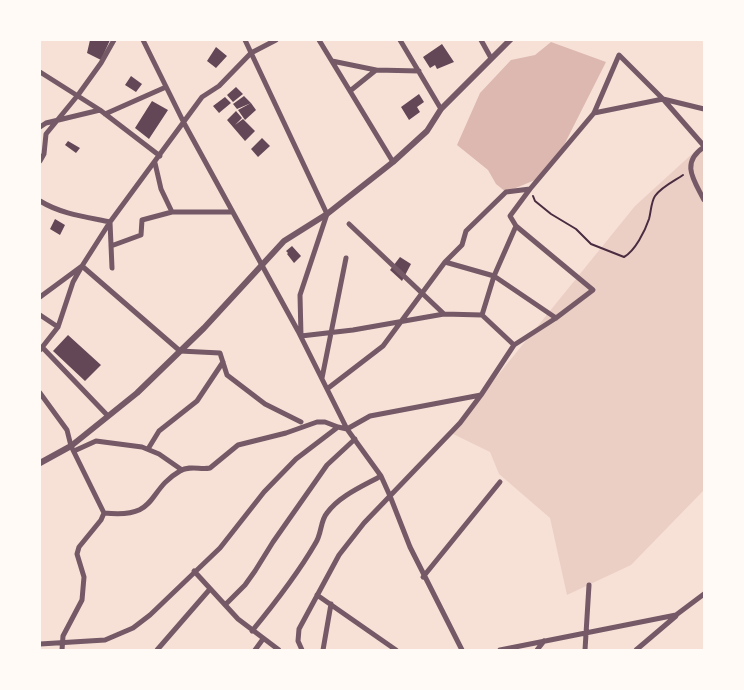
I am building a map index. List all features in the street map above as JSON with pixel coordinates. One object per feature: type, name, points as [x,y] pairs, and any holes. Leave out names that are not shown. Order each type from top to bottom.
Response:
[{"type":"street","points":[[40,160],[44,154],[46,134],[78,95],[114,40]]},
{"type":"street","points":[[143,40],[184,123],[301,336],[347,430],[381,476],[410,547],[462,650]]},
{"type":"street","points":[[245,40],[327,214],[300,295],[301,336]]},
{"type":"street","points":[[108,416],[41,348],[58,327],[70,289],[110,222],[202,97],[220,86],[251,53],[276,40]]},
{"type":"street","points":[[319,40],[393,162]]},
{"type":"street","points":[[400,40],[441,109]]},
{"type":"street","points":[[480,40],[491,58]]},
{"type":"street","points":[[72,448],[108,416],[138,393],[284,241],[327,214],[393,162],[427,131],[441,109],[510,40]]},
{"type":"street","points":[[302,650],[298,641],[299,628],[339,555],[364,523],[460,423],[514,346],[593,290],[516,226],[510,216],[530,189],[594,113],[619,55],[663,99],[704,147],[697,152],[690,162],[690,171],[704,200]]},
{"type":"street","points":[[332,61],[376,70],[419,72]]},
{"type":"street","points":[[350,91],[376,70]]},
{"type":"street","points":[[40,72],[103,112],[160,156]]},
{"type":"street","points":[[40,127],[46,123],[58,120],[103,112],[166,87]]},
{"type":"street","points":[[594,113],[663,99],[704,109]]},
{"type":"street","points":[[155,163],[161,189],[172,212]]},
{"type":"street","points":[[327,389],[383,346],[444,262],[462,245],[466,231],[506,192],[530,189]]},
{"type":"street","points":[[40,201],[48,206],[69,213],[110,222]]},
{"type":"street","points":[[111,246],[141,235],[142,220],[172,212],[232,212]]},
{"type":"street","points":[[110,222],[112,268]]},
{"type":"street","points":[[348,224],[444,314]]},
{"type":"street","points":[[482,315],[494,276],[516,226]]},
{"type":"street","points":[[322,378],[346,258]]},
{"type":"street","points":[[444,262],[494,276],[556,318]]},
{"type":"street","points":[[40,297],[82,266]]},
{"type":"street","points":[[82,266],[180,351],[220,353],[227,374],[265,404],[301,422]]},
{"type":"street","points":[[301,336],[331,333],[444,314],[482,315],[514,346]]},
{"type":"street","points":[[40,315],[58,327]]},
{"type":"street","points":[[148,449],[159,431],[197,401],[223,362]]},
{"type":"street","points":[[40,393],[67,430],[72,448],[104,513],[101,520],[79,547],[77,554],[84,577],[82,600],[63,636],[62,650]]},
{"type":"street","points":[[347,430],[370,416],[481,395]]},
{"type":"street","points":[[104,513],[130,514],[143,508],[151,503],[166,482],[182,470],[192,467],[210,468],[238,445],[286,433],[317,422],[325,422],[347,430]]},
{"type":"street","points":[[40,644],[105,640],[133,628],[150,615],[220,548],[264,492],[296,459],[338,426]]},
{"type":"street","points":[[225,605],[245,585],[327,465],[355,439]]},
{"type":"street","points":[[40,463],[72,448],[96,442],[142,447],[159,454],[182,470]]},
{"type":"street","points":[[252,631],[277,600],[314,547],[320,536],[321,525],[326,513],[337,503],[381,476]]},
{"type":"street","points":[[424,576],[500,482]]},
{"type":"street","points":[[194,571],[252,631],[278,650]]},
{"type":"street","points":[[585,650],[589,585]]},
{"type":"street","points":[[157,650],[210,589]]},
{"type":"street","points":[[636,650],[676,615],[704,594]]},
{"type":"street","points":[[317,595],[396,650]]},
{"type":"street","points":[[323,650],[331,604]]},
{"type":"street","points":[[500,650],[676,615]]},
{"type":"street","points":[[255,650],[263,639]]},
{"type":"street","points":[[537,650],[544,641]]},
{"type":"path","points":[[530,189],[535,201],[551,214],[576,229],[592,244],[624,258],[634,249],[640,239],[648,222],[654,197],[662,189],[690,171]]},
{"type":"shaded area","points":[[551,42],[606,62],[560,153],[540,178],[506,192],[496,184],[488,170],[457,145],[480,93],[511,60],[535,55]]},
{"type":"shaded area","points":[[704,143],[704,490],[631,565],[567,595],[550,518],[499,474],[490,452],[451,433],[635,206]]},
{"type":"building","points":[[90,40],[110,40],[101,60],[87,53]]},
{"type":"building","points":[[442,44],[454,62],[437,69],[435,65],[430,68],[423,57]]},
{"type":"building","points":[[216,47],[227,56],[216,68],[207,61]]},
{"type":"building","points":[[131,76],[142,84],[136,92],[125,85]]},
{"type":"building","points":[[236,87],[243,94],[233,102],[227,95]]},
{"type":"building","points":[[419,94],[424,102],[417,107],[420,112],[409,120],[401,107]]},
{"type":"building","points":[[244,96],[251,103],[237,109],[233,104]]},
{"type":"building","points":[[225,97],[231,103],[219,113],[213,106]]},
{"type":"building","points":[[152,101],[168,110],[149,139],[135,128]]},
{"type":"building","points":[[251,103],[256,110],[245,120],[238,110]]},
{"type":"building","points":[[236,111],[242,118],[235,125],[243,119],[255,131],[245,141],[227,120]]},
{"type":"building","points":[[262,138],[270,146],[258,157],[251,149]]},
{"type":"building","points":[[68,141],[80,148],[76,153],[65,145]]},
{"type":"building","points":[[55,219],[65,225],[60,235],[50,229]]},
{"type":"building","points":[[292,246],[301,256],[294,263],[286,251]]},
{"type":"building","points":[[400,257],[411,264],[402,281],[390,270]]},
{"type":"building","points":[[68,335],[101,365],[85,381],[53,351]]}]
